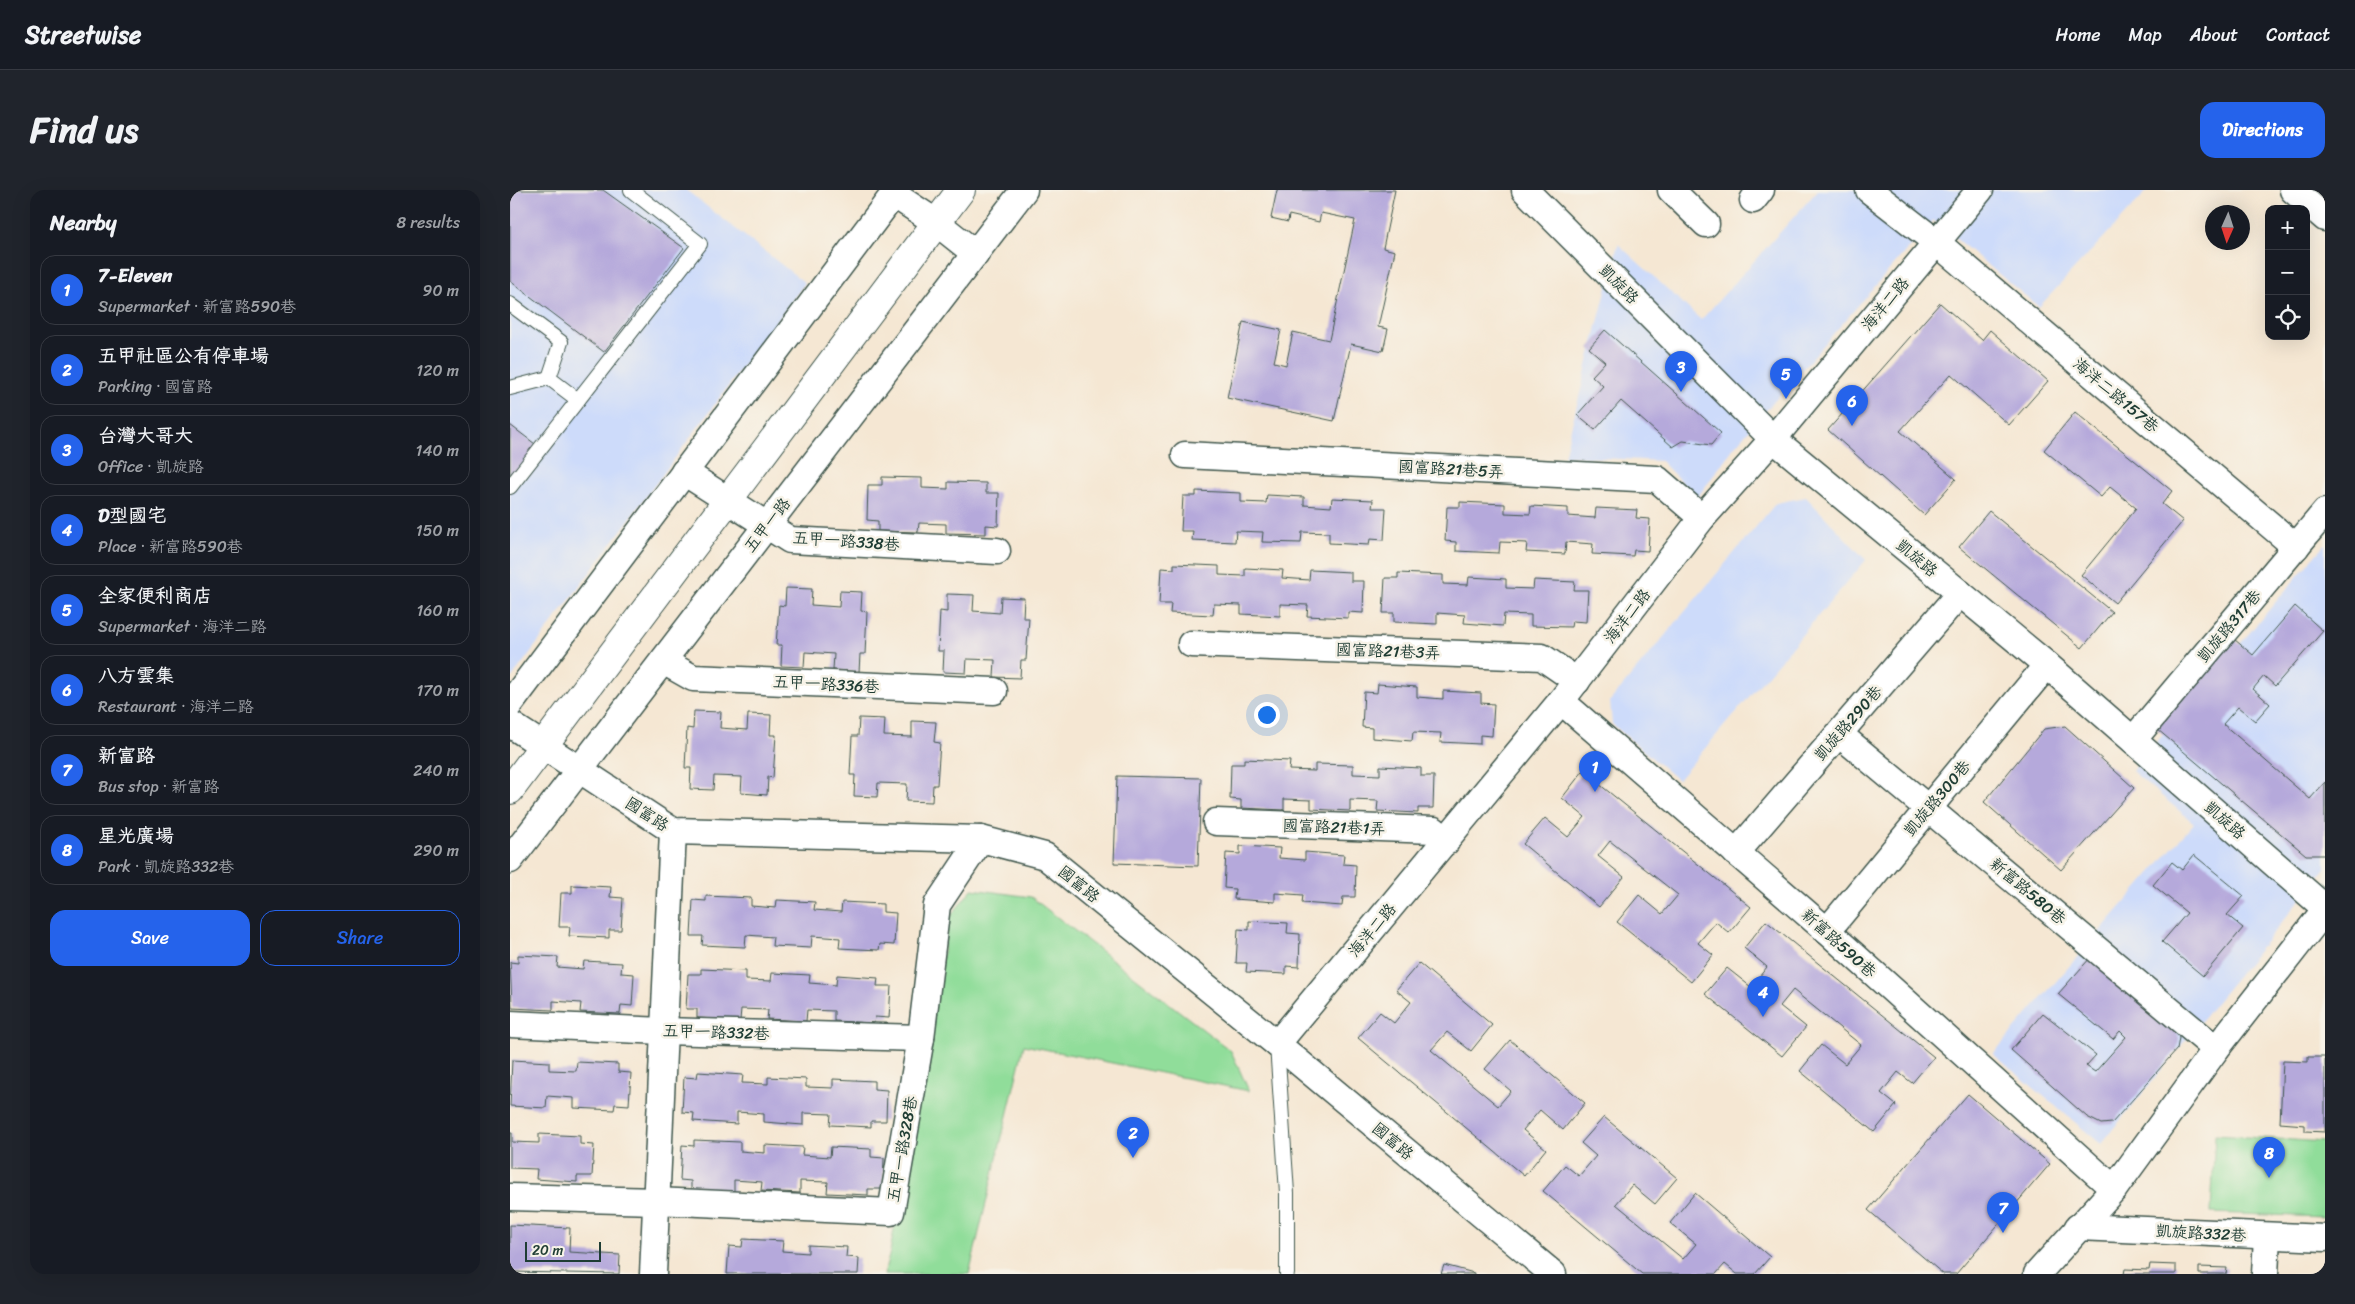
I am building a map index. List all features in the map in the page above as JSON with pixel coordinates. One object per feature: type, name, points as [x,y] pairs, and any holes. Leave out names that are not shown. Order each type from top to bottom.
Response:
[{"type":"main road","points":[[510,790],[961,190]]},
{"type":"street","name":"五甲一路","points":[[510,860],[1024,190]]},
{"type":"street","name":"凱旋路","points":[[1525,190],[1773,439],[2047,666],[2325,909]]},
{"type":"street","points":[[1671,190],[1706,224]]},
{"type":"street","name":"海洋二路157巷","points":[[1870,190],[1936,242],[2296,547]]},
{"type":"street","name":"海洋二路","points":[[1277,1044],[1561,701],[1702,518],[1773,439],[1980,190]]},
{"type":"street","points":[[2293,190],[2325,218]]},
{"type":"street","points":[[510,704],[893,191],[976,254]]},
{"type":"street","name":"國富路21巷5弄","points":[[1186,455],[1657,479],[1702,518]]},
{"type":"street","name":"五甲一路338巷","points":[[684,472],[790,540],[997,550]]},
{"type":"street","name":"凱旋路317巷","points":[[2133,740],[2325,512]]},
{"type":"street","name":"凱旋路290巷","points":[[1736,853],[1960,593]]},
{"type":"street","name":"國富路21巷3弄","points":[[1191,644],[1542,657],[1577,681]]},
{"type":"street","name":"五甲一路336巷","points":[[663,660],[693,678],[994,692]]},
{"type":"street","name":"凱旋路300巷","points":[[1827,931],[2047,666]]},
{"type":"street","name":"新富路590巷","points":[[1561,701],[1827,931],[2114,1189]]},
{"type":"street","name":"國富路","points":[[510,724],[673,831],[981,840],[1045,856],[1277,1044],[1553,1274]]},
{"type":"street","name":"新富路580巷","points":[[1839,734],[2216,1050]]},
{"type":"street","name":"國富路21巷1弄","points":[[1216,822],[1434,830],[1446,842]]},
{"type":"street","points":[[653,1274],[673,831]]},
{"type":"street","name":"五甲一路328巷","points":[[510,1197],[656,1200],[891,1212],[921,1038],[937,905],[981,840]]},
{"type":"street","points":[[2037,1274],[2114,1189],[2216,1050],[2325,909]]},
{"type":"street","name":"五甲一路332巷","points":[[510,1024],[663,1031],[921,1038]]},
{"type":"street","name":"凱旋路332巷","points":[[2078,1227],[2267,1237],[2325,1238]]},
{"type":"street","points":[[2265,1274],[2267,1237]]},
{"type":"lane","points":[[510,487],[700,244],[631,190]]},
{"type":"lane","points":[[510,304],[561,342],[549,378]]},
{"type":"lane","points":[[549,378],[578,400]]},
{"type":"lane","points":[[510,388],[549,378]]},
{"type":"lane","points":[[1277,1044],[1287,1193],[1287,1274]]},
{"type":"shaded area","points":[[510,190],[686,190],[805,283],[510,680]]},
{"type":"shaded area","points":[[1818,190],[2148,190],[2039,307],[1933,220],[1735,446],[1697,498],[1661,461],[1564,456],[1618,244],[1701,320]]},
{"type":"shaded area","points":[[1806,497],[1866,560],[1678,780],[1612,724],[1610,701],[1776,503]]},
{"type":"shaded area","points":[[2325,544],[2325,869],[2101,1144],[1993,1054],[2194,823],[2132,771]]},
{"type":"green space","points":[[972,889],[1031,897],[1231,1051],[1249,1091],[1024,1045],[969,1274],[884,1274],[890,1252],[949,918]]},
{"type":"green space","points":[[2215,1135],[2325,1142],[2325,1217],[2211,1213]]},
{"type":"building","points":[[510,190],[603,190],[684,248],[604,352],[510,281]]},
{"type":"building","points":[[1277,190],[1395,190],[1383,248],[1395,251],[1378,327],[1388,329],[1383,351],[1351,344],[1334,421],[1227,398],[1243,322],[1281,330],[1274,362],[1286,365],[1293,332],[1329,340],[1355,220],[1321,213],[1319,222],[1289,215],[1288,222],[1271,218]]},
{"type":"building","points":[[1940,303],[1982,340],[1990,330],[2048,381],[2009,425],[1951,374],[1900,431],[1956,479],[1924,515],[1828,430]]},
{"type":"building","points":[[1605,330],[1721,433],[1711,445],[1683,441],[1673,447],[1621,401],[1595,430],[1577,415],[1603,386],[1592,376],[1605,362],[1589,348]]},
{"type":"building","points":[[2075,412],[2172,491],[2162,504],[2183,521],[2115,603],[2081,575],[2136,508],[2110,487],[2101,497],[2044,450]]},
{"type":"building","points":[[510,425],[539,447],[510,479]]},
{"type":"building","points":[[882,477],[922,478],[922,488],[948,489],[948,482],[986,483],[986,493],[999,493],[998,526],[986,525],[986,534],[946,533],[946,524],[919,523],[918,532],[878,531],[878,521],[867,520],[868,485],[882,485]]},
{"type":"building","points":[[1196,491],[1241,493],[1241,502],[1266,503],[1267,495],[1304,497],[1304,505],[1331,507],[1332,498],[1373,500],[1372,508],[1386,508],[1384,540],[1370,539],[1369,545],[1329,543],[1329,533],[1302,532],[1301,543],[1262,542],[1263,532],[1236,531],[1235,542],[1192,540],[1193,531],[1181,531],[1183,496],[1196,496]]},
{"type":"building","points":[[1460,502],[1505,504],[1505,513],[1530,514],[1531,506],[1568,508],[1568,516],[1595,518],[1596,508],[1637,510],[1636,518],[1650,519],[1648,551],[1634,550],[1633,556],[1592,554],[1593,544],[1566,542],[1565,554],[1526,552],[1527,543],[1500,542],[1499,553],[1456,551],[1456,542],[1445,541],[1447,507],[1460,507]]},
{"type":"building","points":[[1989,511],[2112,612],[2082,648],[1959,547]]},
{"type":"building","points":[[1174,564],[1219,566],[1219,575],[1245,576],[1245,568],[1283,570],[1282,578],[1309,580],[1310,570],[1351,572],[1351,581],[1364,581],[1363,613],[1348,612],[1348,618],[1307,616],[1308,605],[1280,604],[1280,616],[1241,614],[1241,605],[1214,604],[1213,615],[1170,613],[1171,604],[1159,604],[1161,568],[1174,569]]},
{"type":"building","points":[[1398,573],[1443,575],[1443,584],[1468,585],[1469,577],[1506,579],[1506,588],[1533,589],[1534,580],[1575,582],[1574,590],[1588,590],[1586,622],[1572,621],[1571,627],[1531,626],[1531,615],[1504,614],[1503,626],[1464,623],[1465,615],[1437,613],[1437,624],[1394,622],[1394,613],[1383,613],[1385,578],[1398,578]]},
{"type":"building","points":[[786,588],[812,589],[811,605],[839,607],[840,591],[862,592],[861,611],[867,612],[865,654],[860,654],[859,672],[833,670],[834,654],[805,652],[804,667],[781,666],[782,645],[776,645],[779,605],[785,606]]},
{"type":"building","points":[[947,594],[974,595],[973,611],[1000,613],[1001,597],[1024,598],[1023,618],[1029,618],[1026,660],[1021,660],[1020,678],[994,677],[995,660],[967,659],[966,673],[943,672],[944,651],[938,651],[940,611],[947,612]]},
{"type":"building","points":[[2295,606],[2323,631],[2275,686],[2264,676],[2253,689],[2270,704],[2255,721],[2238,707],[2223,724],[2310,799],[2325,782],[2325,855],[2306,855],[2151,724],[2228,634],[2253,655]]},
{"type":"building","points":[[1378,684],[1417,687],[1417,697],[1443,699],[1443,691],[1481,693],[1481,703],[1494,704],[1492,736],[1480,735],[1480,744],[1440,742],[1441,733],[1413,732],[1412,741],[1372,738],[1372,728],[1362,727],[1364,692],[1377,693]]},
{"type":"building","points":[[694,711],[721,712],[720,728],[747,730],[748,714],[771,715],[770,735],[776,735],[773,778],[768,777],[767,795],[741,793],[742,777],[714,776],[713,790],[690,789],[691,768],[685,768],[687,728],[693,729]]},
{"type":"building","points":[[859,718],[885,719],[884,736],[912,737],[912,721],[936,722],[934,742],[940,743],[937,785],[933,785],[932,802],[906,801],[907,784],[878,783],[877,797],[854,796],[855,775],[850,775],[852,736],[858,736]]},
{"type":"building","points":[[2065,726],[2134,788],[2061,870],[1984,802],[2044,729]]},
{"type":"building","points":[[1244,759],[1290,761],[1289,770],[1315,771],[1315,764],[1353,765],[1353,774],[1380,775],[1380,766],[1421,768],[1421,776],[1434,776],[1433,808],[1418,808],[1418,813],[1377,811],[1378,801],[1350,800],[1350,811],[1311,809],[1311,800],[1284,799],[1284,810],[1241,808],[1241,800],[1230,799],[1231,764],[1244,764]]},
{"type":"building","points":[[1583,771],[1751,907],[1729,933],[1716,922],[1698,943],[1713,955],[1691,982],[1617,922],[1639,895],[1662,914],[1678,895],[1610,841],[1598,856],[1624,877],[1599,907],[1523,844],[1545,818],[1568,837],[1585,817],[1562,798]]},
{"type":"building","points":[[1117,776],[1201,778],[1198,866],[1114,863]]},
{"type":"building","points":[[1240,846],[1280,848],[1279,858],[1305,860],[1305,852],[1344,855],[1343,864],[1356,865],[1355,897],[1343,897],[1342,906],[1302,903],[1303,895],[1275,893],[1275,902],[1234,899],[1235,889],[1224,888],[1226,853],[1240,854]]},
{"type":"building","points":[[2194,855],[2244,896],[2227,915],[2243,928],[2203,976],[2162,942],[2187,913],[2153,885],[2172,862],[2182,870]]},
{"type":"building","points":[[572,885],[611,887],[610,897],[623,898],[621,930],[609,930],[609,938],[569,936],[570,927],[559,927],[561,893],[572,893]]},
{"type":"building","points":[[706,896],[751,898],[751,906],[776,908],[777,900],[815,902],[814,910],[841,912],[842,902],[883,904],[883,912],[896,913],[894,945],[880,944],[879,950],[839,948],[840,938],[812,936],[811,948],[772,946],[773,937],[746,935],[745,947],[702,945],[703,936],[691,936],[693,900],[706,901]]},
{"type":"building","points":[[1249,921],[1288,923],[1287,933],[1300,934],[1299,967],[1286,966],[1286,974],[1246,972],[1247,963],[1236,963],[1238,929],[1249,930]]},
{"type":"building","points":[[1766,921],[1934,1057],[1912,1083],[1898,1072],[1881,1093],[1896,1105],[1874,1132],[1800,1071],[1821,1045],[1845,1064],[1861,1045],[1793,990],[1780,1006],[1806,1027],[1782,1056],[1705,994],[1727,968],[1751,987],[1767,967],[1744,948]]},
{"type":"building","points":[[518,955],[558,957],[557,967],[583,969],[584,961],[622,963],[621,973],[634,974],[632,1006],[621,1005],[620,1014],[580,1012],[581,1003],[553,1001],[553,1010],[512,1008],[510,962],[518,963]]},
{"type":"building","points":[[2091,957],[2175,1027],[2179,1038],[2177,1049],[2112,1123],[2101,1124],[2087,1117],[2011,1050],[2043,1013],[2096,1055],[2086,1066],[2095,1072],[2126,1037],[2120,1031],[2113,1039],[2058,994]]},
{"type":"building","points":[[1419,963],[1492,1025],[1471,1051],[1447,1032],[1431,1050],[1498,1106],[1511,1091],[1485,1069],[1510,1040],[1585,1103],[1563,1130],[1540,1110],[1523,1130],[1546,1149],[1524,1176],[1358,1038],[1380,1012],[1394,1023],[1411,1002],[1396,990]]},
{"type":"building","points":[[701,969],[746,971],[746,980],[771,981],[772,973],[810,975],[809,983],[836,985],[837,975],[878,978],[877,986],[891,986],[889,1018],[875,1017],[874,1023],[834,1021],[834,1011],[807,1010],[806,1021],[767,1019],[768,1010],[741,1009],[740,1020],[697,1018],[697,1009],[686,1009],[688,974],[701,974]]},
{"type":"building","points":[[2308,1057],[2325,1057],[2325,1132],[2305,1131],[2305,1125],[2280,1123],[2283,1061],[2308,1062]]},
{"type":"building","points":[[512,1060],[549,1062],[549,1070],[576,1071],[577,1062],[618,1064],[618,1072],[631,1073],[629,1105],[615,1104],[614,1110],[574,1108],[574,1098],[547,1096],[546,1108],[510,1106]]},
{"type":"building","points":[[698,1072],[743,1075],[742,1083],[768,1084],[768,1077],[806,1079],[806,1087],[833,1088],[833,1079],[874,1081],[874,1089],[887,1090],[886,1121],[871,1121],[871,1127],[830,1125],[831,1114],[803,1113],[803,1125],[764,1122],[764,1114],[737,1112],[737,1124],[693,1121],[694,1113],[682,1112],[684,1077],[697,1078]]},
{"type":"building","points":[[1968,1094],[2050,1164],[1956,1274],[1943,1274],[1868,1210]]},
{"type":"building","points":[[1604,1117],[1677,1178],[1655,1204],[1632,1185],[1616,1204],[1683,1259],[1696,1244],[1670,1223],[1695,1193],[1770,1257],[1755,1274],[1737,1274],[1725,1264],[1716,1274],[1642,1274],[1543,1191],[1565,1165],[1579,1176],[1596,1156],[1581,1143]]},
{"type":"building","points":[[510,1133],[512,1133],[512,1142],[539,1143],[539,1134],[580,1136],[580,1144],[594,1145],[592,1176],[577,1176],[577,1182],[536,1179],[537,1169],[510,1168]]},
{"type":"building","points":[[694,1140],[740,1142],[740,1151],[765,1153],[765,1145],[803,1147],[802,1155],[830,1157],[831,1147],[871,1149],[871,1157],[884,1158],[883,1189],[868,1189],[868,1195],[827,1193],[828,1182],[800,1181],[800,1193],[761,1191],[762,1182],[734,1180],[734,1192],[691,1190],[691,1181],[680,1180],[682,1145],[694,1146]]},
{"type":"building","points":[[510,1225],[570,1228],[569,1252],[620,1255],[619,1274],[510,1272]]},
{"type":"building","points":[[743,1239],[783,1241],[782,1251],[808,1253],[808,1245],[847,1247],[846,1257],[859,1258],[858,1274],[727,1274],[729,1246],[742,1247]]},
{"type":"building","points":[[2150,1264],[2176,1265],[2176,1274],[2124,1274],[2125,1269],[2149,1270]]},
{"type":"building","points":[[1444,1265],[1474,1273],[1474,1274],[1441,1274]]},
{"type":"building","points":[[2199,1267],[2227,1268],[2226,1274],[2199,1274]]},
{"type":"place","name":"台灣大哥大","points":[[1681,392]]},
{"type":"place","name":"全家便利商店","points":[[1786,399]]},
{"type":"place","name":"八方雲集","points":[[1852,426]]},
{"type":"place","name":"7-Eleven","points":[[1595,792]]},
{"type":"place","name":"D型國宅","points":[[1763,1017]]},
{"type":"place","name":"五甲社區公有停車場","points":[[1133,1158]]},
{"type":"place","name":"星光廣場","points":[[2269,1178]]},
{"type":"place","name":"新富路","points":[[2003,1233]]}]
